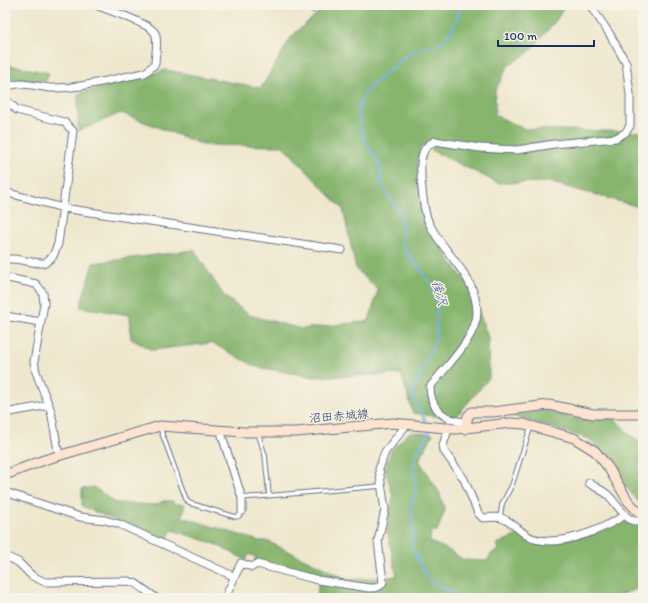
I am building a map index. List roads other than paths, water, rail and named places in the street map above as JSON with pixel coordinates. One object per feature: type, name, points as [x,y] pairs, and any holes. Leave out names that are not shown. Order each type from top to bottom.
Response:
[{"type":"main road","points":[[466,425],[468,416],[472,412],[507,411],[541,406],[556,406],[593,414],[643,414]]},
{"type":"main road","name":"沼田赤城線","points":[[5,475],[32,464],[160,426],[222,431],[296,432],[385,424],[419,424],[444,427],[511,423],[531,426],[574,438],[595,452],[608,467],[628,501],[643,518]]},
{"type":"street","points":[[5,89],[14,84],[51,88],[76,87],[145,73],[152,67],[155,64],[156,39],[154,31],[144,24],[96,5]]},
{"type":"street","points":[[306,5],[315,9]]},
{"type":"street","points":[[466,425],[450,420],[441,415],[430,394],[430,387],[466,341],[473,327],[477,314],[473,288],[428,221],[424,195],[422,155],[428,144],[435,141],[480,148],[517,150],[554,144],[616,138],[625,133],[630,126],[630,94],[626,63],[609,33],[590,5]]},
{"type":"street","points":[[5,99],[17,110],[64,122],[73,132],[58,244],[53,256],[45,263],[28,262],[12,258],[5,260]]},
{"type":"street","points":[[5,192],[63,208],[342,250]]},
{"type":"street","points":[[5,276],[36,284],[43,293],[44,304],[34,362],[36,372],[49,405],[59,456]]},
{"type":"street","points":[[5,316],[40,322]]},
{"type":"street","points":[[5,413],[49,405]]},
{"type":"street","points":[[224,598],[241,563],[252,567],[257,564],[318,580],[369,588],[377,588],[382,585],[384,582],[378,541],[385,510],[379,469],[382,458],[407,424]]},
{"type":"street","points":[[444,427],[444,451],[464,479],[478,513],[483,518],[500,518],[532,538],[564,540],[596,531],[625,515]]},
{"type":"street","points":[[222,431],[222,436],[242,498],[242,512]]},
{"type":"street","points":[[589,484],[609,497],[633,522],[637,522],[643,518]]},
{"type":"street","points":[[5,492],[80,517],[105,520],[119,524],[234,576]]},
{"type":"street","points":[[5,556],[12,558],[32,576],[45,582],[128,581],[135,583],[156,598]]},
{"type":"lane","points":[[160,426],[160,433],[186,499],[189,503],[236,517],[242,512]]},
{"type":"lane","points":[[500,518],[502,504],[512,485],[531,426]]},
{"type":"lane","points":[[258,432],[265,455],[269,495]]},
{"type":"lane","points":[[242,498],[381,486]]},
{"type":"waterway","name":"後沢","points":[[427,424],[412,394],[436,338],[437,304],[430,282],[403,248],[401,216],[380,182],[381,171],[378,161],[363,138],[358,112],[361,100],[368,89],[409,53],[441,43],[451,32],[462,5]]},
{"type":"waterway","name":"後沢","points":[[428,428],[429,433],[416,454],[413,471],[416,485],[411,508],[413,528],[412,547],[421,567],[433,583],[453,592],[456,598]]}]
